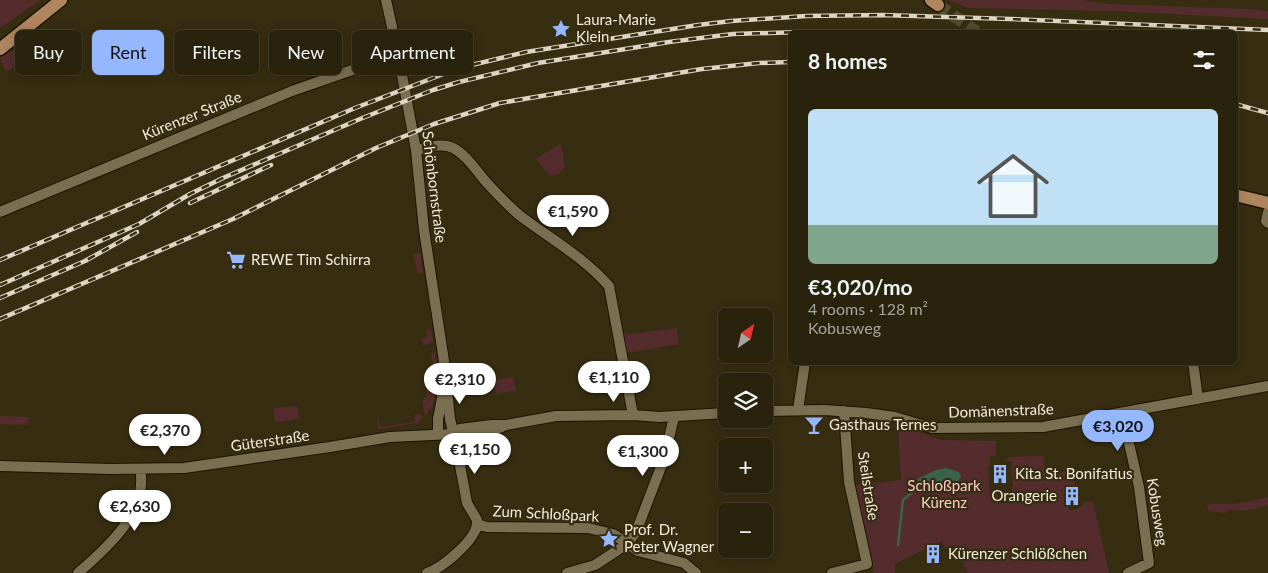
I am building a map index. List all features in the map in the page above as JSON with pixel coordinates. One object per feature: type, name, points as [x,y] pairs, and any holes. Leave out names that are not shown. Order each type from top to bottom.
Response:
[{"type":"main road","points":[[0,49],[61,0]]},
{"type":"main road","points":[[1238,196],[1268,203]]},
{"type":"street","name":"Schönbornstraße","points":[[386,0],[393,30]]},
{"type":"street","name":"Kürenzer Straße","points":[[0,212],[284,95],[352,71]]},
{"type":"street","name":"Schönbornstraße","points":[[402,75],[416,150],[424,230],[453,434]]},
{"type":"street","points":[[416,150],[441,146],[454,148],[502,199],[522,217],[562,244],[596,272],[609,286],[633,415]]},
{"type":"street","points":[[1268,212],[1266,221],[1268,223]]},
{"type":"street","points":[[798,410],[805,365]]},
{"type":"street","points":[[1193,365],[1198,399]]},
{"type":"street","name":"Schönbornstraße","points":[[438,434],[438,419],[445,380]]},
{"type":"street","name":"Domänenstraße","points":[[773,411],[844,411],[895,417],[932,428],[1044,427],[1268,386]]},
{"type":"street","name":"Steilstraße","points":[[832,573],[866,564],[849,482],[844,411]]},
{"type":"street","name":"Kobusweg","points":[[1122,413],[1139,487],[1149,563],[1128,573]]},
{"type":"street","points":[[453,434],[460,429],[556,416],[633,415],[674,417],[718,414]]},
{"type":"street","points":[[567,573],[595,565],[627,544],[636,532],[664,459],[674,417]]},
{"type":"street","name":"Güterstraße","points":[[0,466],[184,468],[330,447],[390,436],[453,434]]},
{"type":"street","name":"Zum Schloßpark","points":[[453,434],[468,504],[477,520],[477,524],[488,527],[588,528],[613,534],[638,552],[684,563],[696,573]]},
{"type":"street","points":[[78,573],[102,552],[125,525],[138,502],[142,489],[140,469]]},
{"type":"street","points":[[427,573],[448,560],[474,532],[477,524]]},
{"type":"green space","points":[[0,0],[40,0],[0,28]]},
{"type":"green space","points":[[949,0],[1080,0],[1109,4],[1248,9],[1268,11],[1268,19],[1112,11],[968,8]]},
{"type":"green space","points":[[15,49],[15,67],[6,71],[0,58]]},
{"type":"green space","points":[[561,143],[565,167],[558,175],[550,176],[536,159]]},
{"type":"green space","points":[[420,253],[423,272],[418,274],[413,254]]},
{"type":"green space","points":[[677,328],[679,344],[625,353],[622,335]]},
{"type":"green space","points":[[431,329],[433,342],[423,346],[422,339],[428,336],[426,330]]},
{"type":"green space","points":[[431,353],[435,353],[436,386],[433,403],[425,416],[422,400],[427,397],[426,389],[429,389],[427,368],[434,367]]},
{"type":"green space","points":[[513,377],[516,390],[496,394],[493,380]]},
{"type":"green space","points":[[297,406],[299,419],[275,422],[273,408]]},
{"type":"green space","points":[[421,414],[422,419],[418,423],[378,429],[377,421],[379,421],[380,427],[415,422],[414,415]]},
{"type":"green space","points":[[0,416],[28,417],[27,425],[0,424]]},
{"type":"green space","name":"Schloßpark Kürenz","points":[[898,425],[941,440],[996,441],[996,456],[990,456],[990,467],[988,467],[989,492],[997,492],[997,503],[1015,502],[1015,492],[1012,492],[1012,461],[1007,461],[1008,457],[1043,456],[1046,476],[1072,470],[1076,489],[1066,491],[1069,510],[1078,509],[1078,507],[1083,506],[1082,503],[1093,501],[1109,573],[968,573],[955,545],[945,548],[942,541],[895,564],[895,573],[874,573],[869,559],[855,485],[901,480]]},
{"type":"green space","points":[[1268,497],[1268,505],[1254,509],[1229,510],[1225,513],[1208,511],[1207,504],[1235,504]]},
{"type":"shaded area","points":[[946,468],[959,472],[961,477],[958,482],[949,487],[938,488],[921,485],[917,479],[936,470]]},
{"type":"waterway","points":[[898,545],[903,500],[921,485]]},
{"type":"tunnel","points":[[938,5],[974,30]]},
{"type":"railway","points":[[0,260],[355,108],[459,68],[526,52],[698,25],[806,16],[883,15],[1268,30]]},
{"type":"railway","points":[[0,285],[139,224],[190,194],[223,178],[433,90],[538,63],[669,42],[733,34],[788,32]]},
{"type":"railway","points":[[0,319],[233,219],[376,148],[434,124],[500,103],[702,69],[788,62]]},
{"type":"railway","points":[[1238,105],[1268,113]]},
{"type":"railway","points":[[190,203],[271,165]]},
{"type":"railway","points":[[0,298],[85,261],[137,232]]},
{"type":"place","name":"Laura-Marie Klein","points":[[561,29]]},
{"type":"place","name":"REWE Tim Schirra","points":[[236,260]]},
{"type":"place","name":"Gasthaus Ternes","points":[[814,425]]},
{"type":"place","name":"Kita St. Bonifatius","points":[[1000,474]]},
{"type":"place","name":"Orangerie","points":[[1072,496]]},
{"type":"place","name":"Prof. Dr. Peter Wagner","points":[[609,539]]},
{"type":"place","name":"Kürenzer Schlößchen","points":[[933,554]]}]
